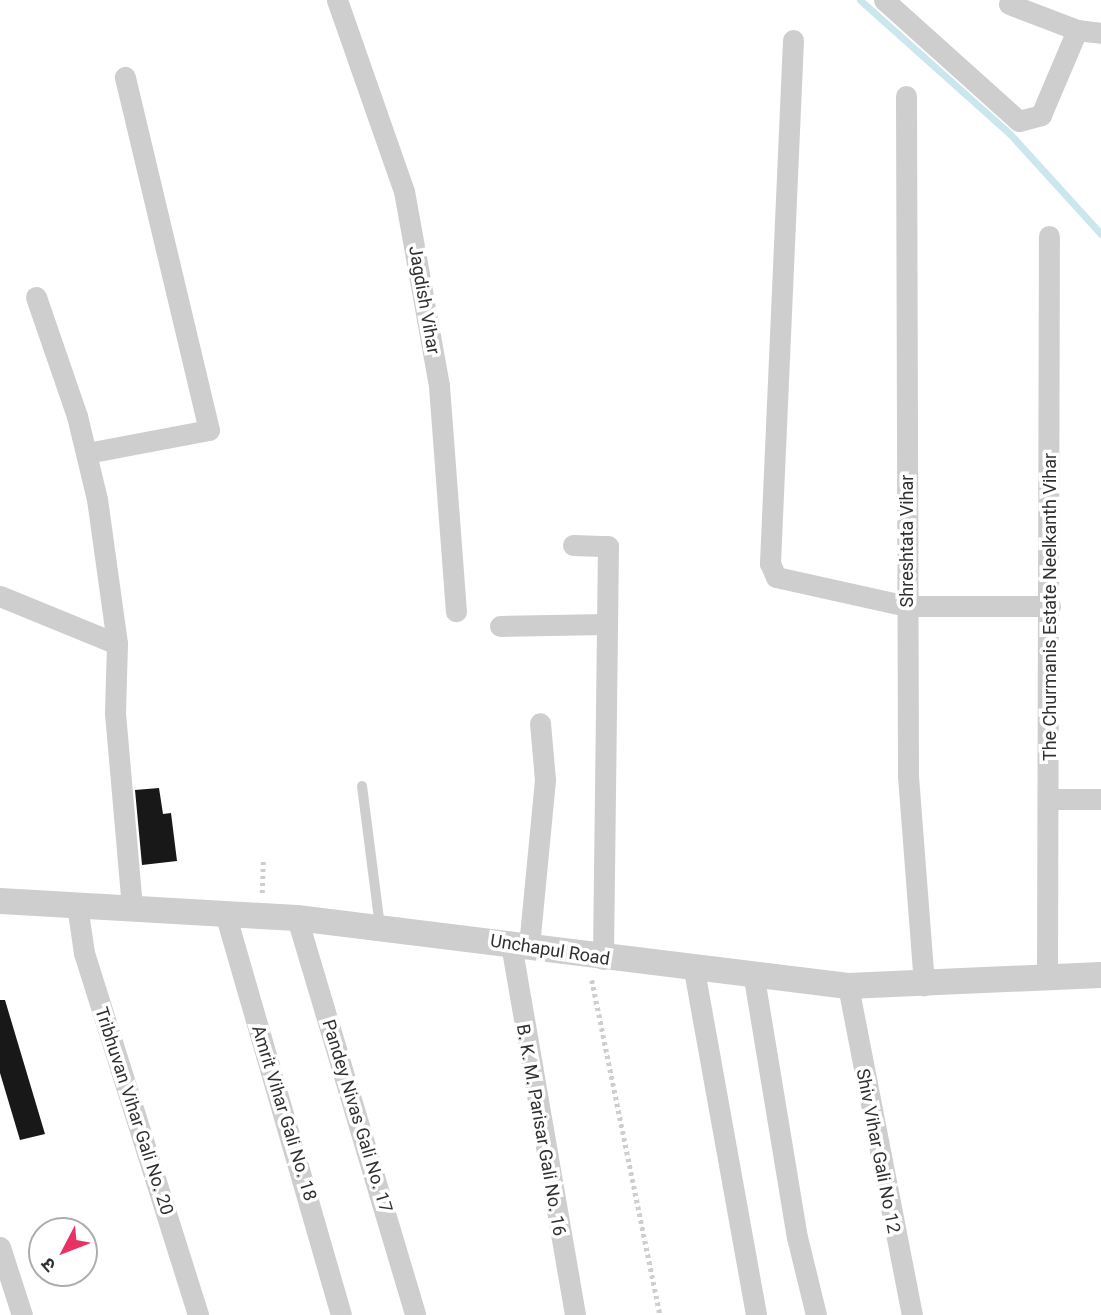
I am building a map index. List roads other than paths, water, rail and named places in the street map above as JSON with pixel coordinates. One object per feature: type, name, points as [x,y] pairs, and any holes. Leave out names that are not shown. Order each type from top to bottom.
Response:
[{"type":"street","name":"Jagdish Vihar","points":[[337,0],[404,191],[439,386],[456,611]]},
{"type":"street","points":[[884,0],[1019,121],[1041,114],[1077,30]]},
{"type":"street","points":[[1009,4],[1077,30],[1101,33]]},
{"type":"street","points":[[793,40],[770,563],[776,577],[789,584],[907,606],[1050,607]]},
{"type":"street","points":[[87,453],[209,430],[125,77]]},
{"type":"street","name":"Shreshtata Vihar","points":[[906,96],[908,776],[924,985]]},
{"type":"street","name":"The Churmanis Estate Neelkanth Vihar","points":[[1048,977],[1049,236]]},
{"type":"street","points":[[36,297],[87,453],[117,644],[115,713],[132,907]]},
{"type":"street","points":[[573,545],[608,546],[595,958]]},
{"type":"street","points":[[0,596],[117,644]]},
{"type":"street","points":[[500,626],[607,624]]},
{"type":"street","name":"B. K. M. Parisar Gali No. 16","points":[[540,723],[545,780],[520,945],[575,1315]]},
{"type":"street","points":[[1050,799],[1101,799]]},
{"type":"street","name":"Unchapul Road","points":[[0,901],[225,912],[380,926],[595,958],[754,978],[848,986],[924,985],[1101,975]]},
{"type":"street","name":"Tribhuvan Vihar Gali No. 20","points":[[77,905],[84,953],[198,1315]]},
{"type":"street","name":"Amrit Vihar Gali No. 18","points":[[225,912],[341,1315]]},
{"type":"street","name":"Pandey Nivas Gali No. 17","points":[[296,918],[415,1315]]},
{"type":"street","points":[[694,970],[756,1315]]},
{"type":"street","points":[[754,978],[797,1237],[816,1315]]},
{"type":"street","name":"Shiv Vihar Gali No 12","points":[[848,986],[912,1315]]},
{"type":"street","points":[[0,1247],[22,1315]]},
{"type":"lane","points":[[362,786],[380,926]]},
{"type":"waterway","points":[[860,0],[1010,134],[1101,234]]}]
